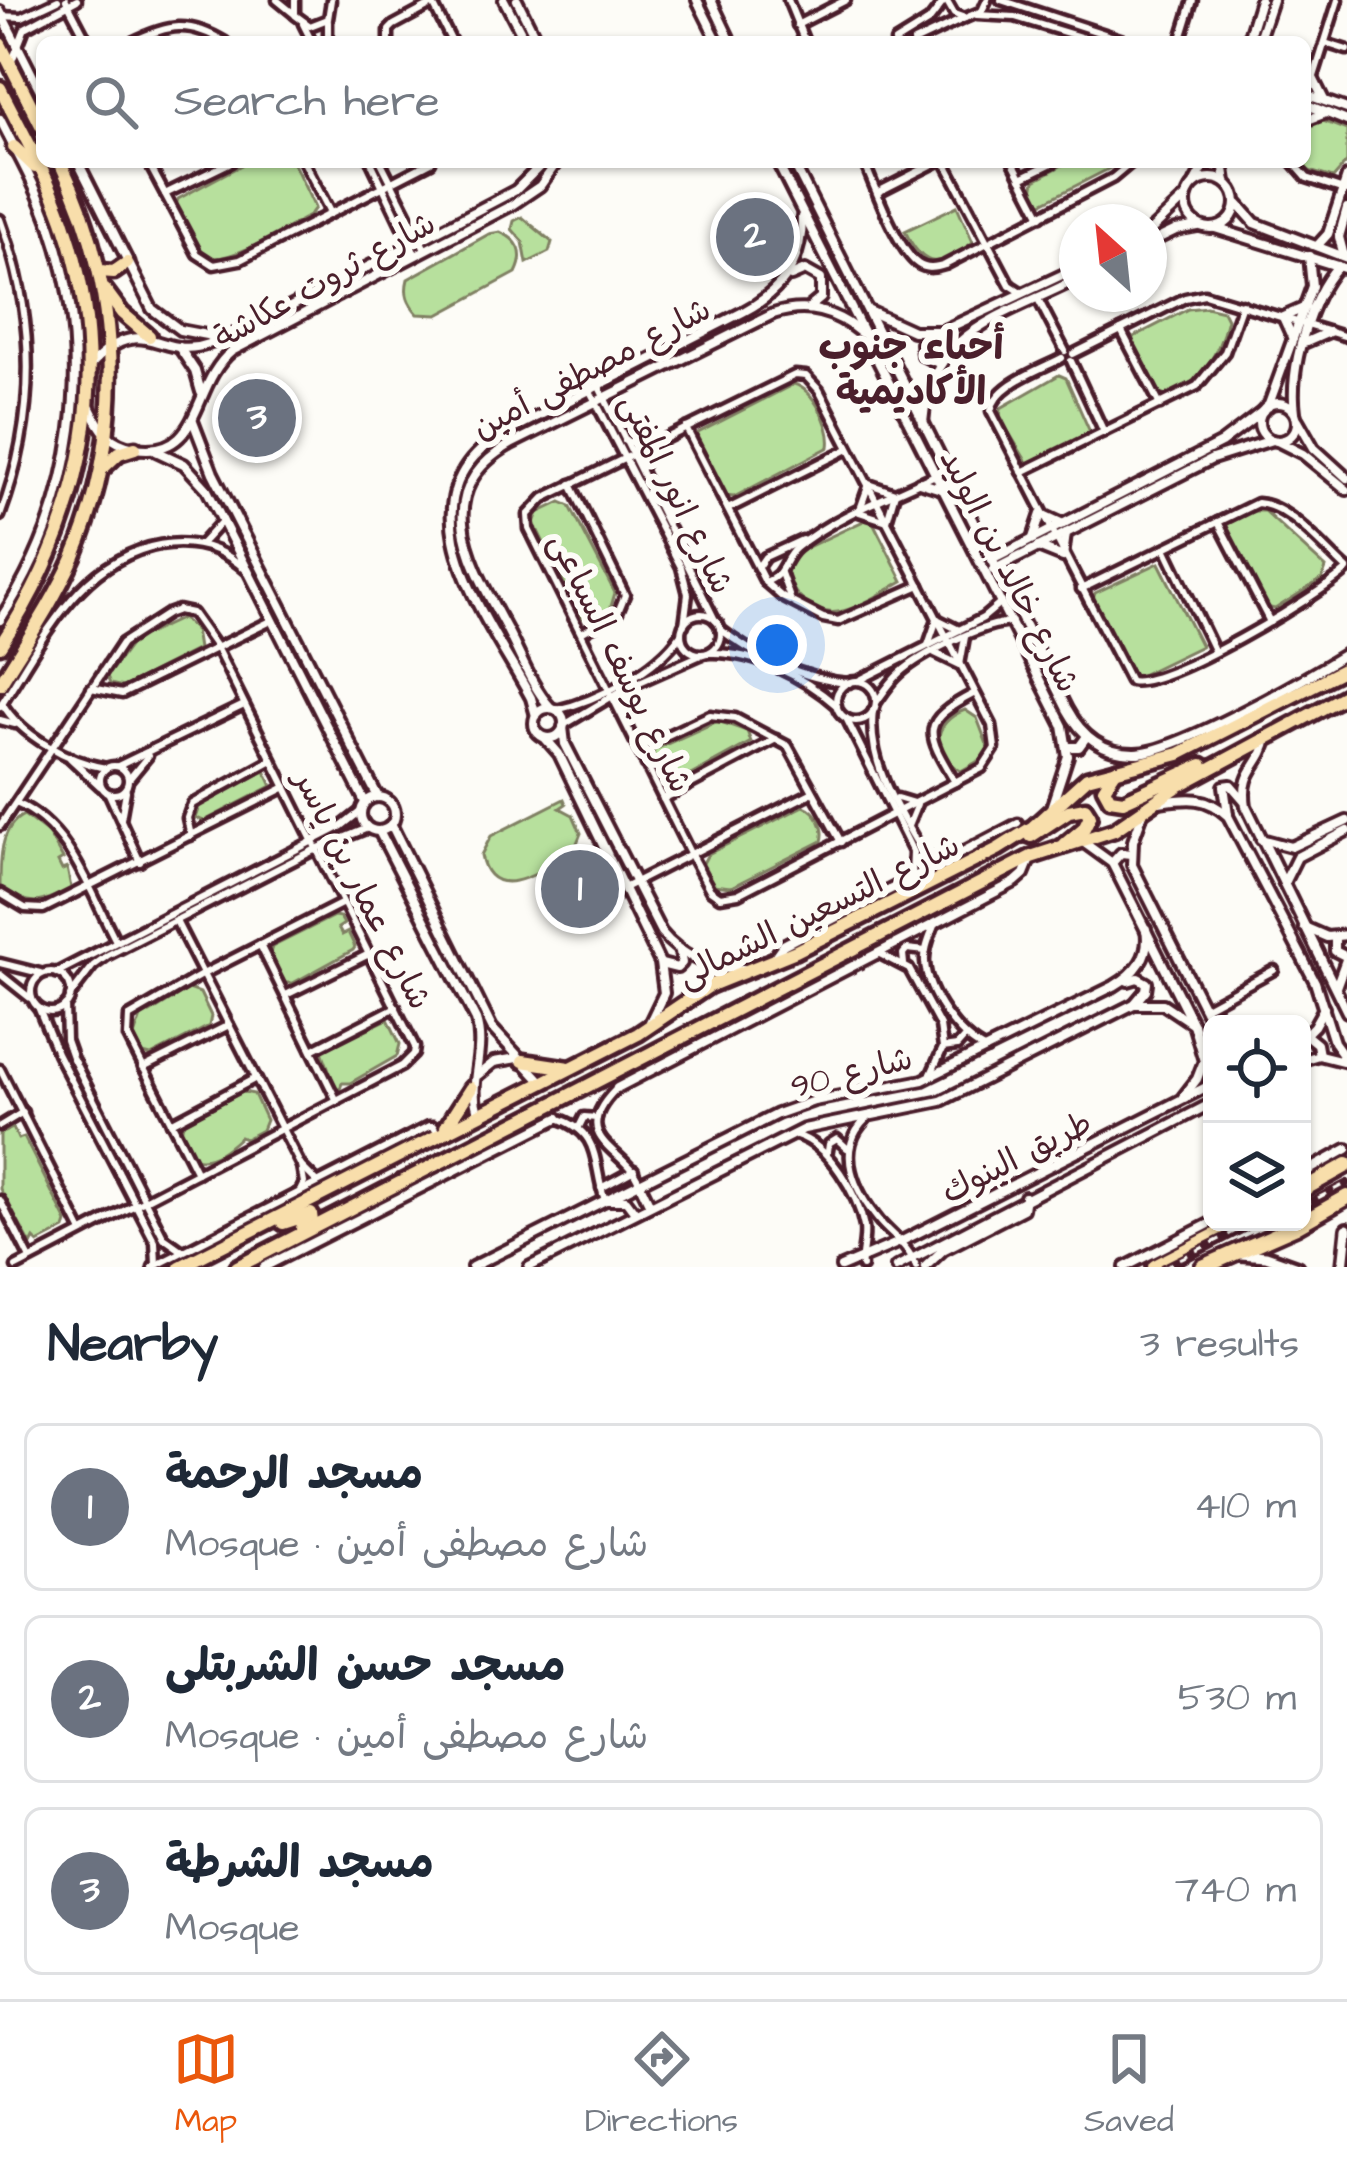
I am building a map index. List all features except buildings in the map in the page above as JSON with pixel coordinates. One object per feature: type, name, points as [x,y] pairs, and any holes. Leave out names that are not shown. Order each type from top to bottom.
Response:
[{"type":"highway","points":[[1311,1185],[1347,1165]]},
{"type":"highway","points":[[1203,1267],[1296,1226],[1347,1197]]},
{"type":"highway","points":[[1155,1267],[1184,1245],[1219,1231]]},
{"type":"main road","points":[[0,44],[36,115]]},
{"type":"main road","points":[[0,88],[36,160]]},
{"type":"main road","points":[[14,147],[36,167]]},
{"type":"main road","points":[[37,168],[43,174]]},
{"type":"main road","points":[[0,646],[52,555],[70,507],[77,443],[88,405],[90,368],[80,280],[40,168]]},
{"type":"main road","points":[[0,684],[33,632],[54,610],[81,538],[106,436],[109,348],[100,277],[63,168]]},
{"type":"main road","points":[[100,277],[127,263]]},
{"type":"main road","points":[[100,277],[122,313],[149,336]]},
{"type":"main road","points":[[100,471],[118,453],[135,448]]},
{"type":"main road","points":[[33,632],[34,654]]},
{"type":"main road","name":"شارع التسعين الشمالى","points":[[180,1267],[254,1224],[646,1030],[702,989],[772,962],[916,883],[940,879],[977,852],[1050,812],[1087,778],[1198,746],[1347,668]]},
{"type":"main road","name":"شارع التسعين الشمالى","points":[[237,1267],[613,1082],[773,991],[831,969],[933,916],[950,901],[1031,857],[1114,830],[1222,761],[1347,695]]},
{"type":"main road","points":[[1329,704],[1337,721]]},
{"type":"main road","points":[[1123,766],[1105,784],[1114,801],[1129,800],[1193,768],[1222,761]]},
{"type":"main road","points":[[1019,830],[1041,831],[1075,808],[1085,808],[1088,824],[1064,845]]},
{"type":"main road","points":[[940,879],[939,890],[950,901]]},
{"type":"main road","points":[[916,883],[932,896],[933,916]]},
{"type":"main road","points":[[773,991],[794,995]]},
{"type":"main road","points":[[521,1060],[570,1068]]},
{"type":"main road","points":[[441,1133],[473,1083]]},
{"type":"main road","points":[[361,1174],[353,1185],[326,1201],[326,1208],[384,1191]]},
{"type":"main road","points":[[254,1224],[311,1214],[312,1222],[288,1241]]},
{"type":"main road","points":[[1343,1267],[1347,1229]]},
{"type":"main road","points":[[1230,1255],[1266,1256],[1297,1267]]},
{"type":"street","points":[[277,0],[295,14],[309,36]]},
{"type":"street","points":[[295,0],[295,14]]},
{"type":"street","points":[[504,0],[523,36]]},
{"type":"street","points":[[517,0],[535,36]]},
{"type":"street","points":[[697,0],[715,36]]},
{"type":"street","points":[[788,0],[802,36]]},
{"type":"street","points":[[797,25],[846,0]]},
{"type":"street","points":[[905,36],[928,22],[945,0],[954,14],[965,18]]},
{"type":"street","points":[[977,16],[987,0]]},
{"type":"street","points":[[1001,0],[1111,36]]},
{"type":"street","points":[[1181,36],[1192,0]]},
{"type":"street","points":[[1248,36],[1260,0]]},
{"type":"street","points":[[1260,36],[1271,0]]},
{"type":"street","points":[[1311,83],[1338,0]]},
{"type":"street","points":[[1,14],[22,17],[68,1]]},
{"type":"street","points":[[68,1],[85,36]]},
{"type":"street","points":[[10,64],[25,28],[68,1]]},
{"type":"street","points":[[328,36],[334,2]]},
{"type":"street","points":[[389,36],[394,25],[432,2],[449,36]]},
{"type":"street","points":[[714,3],[728,36]]},
{"type":"street","points":[[1,14],[36,82]]},
{"type":"street","points":[[927,36],[977,16],[1016,17],[1078,36]]},
{"type":"street","points":[[303,24],[317,26],[328,19]]},
{"type":"street","points":[[148,36],[179,24],[214,36]]},
{"type":"street","points":[[1325,43],[1347,50]]},
{"type":"street","points":[[1311,96],[1325,101]]},
{"type":"street","points":[[1311,96],[1347,109]]},
{"type":"street","points":[[1311,98],[1347,121]]},
{"type":"street","points":[[1311,119],[1327,112]]},
{"type":"street","points":[[0,620],[44,538],[77,443],[73,332],[57,223],[1,122]]},
{"type":"street","points":[[81,168],[146,300],[159,317],[193,335],[225,337]]},
{"type":"street","points":[[151,168],[197,254],[214,265],[240,260],[420,168]]},
{"type":"street","points":[[165,194],[219,168]]},
{"type":"street","points":[[307,168],[330,213]]},
{"type":"street","points":[[375,168],[423,244]]},
{"type":"street","points":[[383,168],[413,250]]},
{"type":"street","name":"شارع ثروت عكاشة","points":[[488,211],[539,168]]},
{"type":"street","name":"شارع ثروت عكاشة","points":[[193,420],[215,366],[242,345],[423,244],[530,194],[552,168]]},
{"type":"street","name":"شارع خالد بن الوليد","points":[[780,168],[926,457],[939,471],[1039,663],[1069,747]]},
{"type":"street","name":"شارع خالد بن الوليد","points":[[796,168],[923,424],[944,491],[989,566],[1012,622],[1087,736],[1119,752],[1158,755]]},
{"type":"street","points":[[867,168],[908,253],[920,265],[939,267],[1126,168]]},
{"type":"street","points":[[878,192],[928,168]]},
{"type":"street","points":[[944,168],[1010,285],[1027,293]]},
{"type":"street","points":[[1016,168],[1041,216]]},
{"type":"street","points":[[1021,178],[1042,168]]},
{"type":"street","points":[[1167,218],[1203,168]]},
{"type":"street","points":[[1224,168],[1227,184],[1255,223],[1311,252]]},
{"type":"street","points":[[1298,168],[1307,178],[1345,191]]},
{"type":"street","points":[[1305,323],[1313,280],[1311,252],[1328,234],[1347,177]]},
{"type":"street","points":[[1190,190],[1211,178],[1227,184]]},
{"type":"street","points":[[1190,190],[1188,212],[1201,226]]},
{"type":"street","points":[[1214,228],[1231,219],[1237,201]]},
{"type":"street","points":[[1344,262],[1339,237],[1347,208]]},
{"type":"street","points":[[788,279],[800,243],[802,209]]},
{"type":"street","points":[[0,219],[22,298],[29,369],[22,442],[0,516]]},
{"type":"street","points":[[1167,234],[1201,226],[1214,228],[1344,262]]},
{"type":"street","name":"شارع ثروت عكاشة","points":[[149,336],[193,349],[413,250]]},
{"type":"street","points":[[1344,262],[1324,284],[1260,428],[1347,490]]},
{"type":"street","points":[[788,279],[805,270],[821,279],[821,298],[808,308]]},
{"type":"street","points":[[867,310],[897,326],[928,333],[965,324],[1059,277]]},
{"type":"street","name":"شارع مصطفى أمين","points":[[536,716],[450,532],[451,503],[461,473],[489,442],[755,306],[788,279]]},
{"type":"street","points":[[1003,305],[1010,285]]},
{"type":"street","points":[[923,424],[926,392],[938,363],[963,338],[1059,288]]},
{"type":"street","points":[[1081,590],[1252,504],[1268,504],[1347,570],[1314,597],[1270,622],[1150,680],[1134,683],[1119,665],[1041,514],[994,417],[993,400],[1068,356],[1194,295],[1214,295],[1347,338]]},
{"type":"street","points":[[1039,299],[1104,432]]},
{"type":"street","points":[[1022,472],[1197,386],[1225,352],[1242,304]]},
{"type":"street","points":[[1283,317],[1306,307]]},
{"type":"street","points":[[808,308],[843,320],[866,338]]},
{"type":"street","name":"شارع مصطفى أمين","points":[[554,709],[490,599],[463,536],[463,506],[471,482],[497,452],[761,319],[783,310],[808,308]]},
{"type":"street","points":[[1065,527],[1222,454],[1293,434],[1298,342],[1283,317]]},
{"type":"street","points":[[1120,330],[1160,405]]},
{"type":"street","points":[[1298,342],[1329,332]]},
{"type":"street","points":[[928,333],[920,349],[926,359],[938,363]]},
{"type":"street","points":[[90,368],[109,348],[149,336]]},
{"type":"street","points":[[178,346],[195,371],[202,393]]},
{"type":"street","name":"شارع يوسف السباعى","points":[[801,374],[815,384],[995,732],[995,748],[982,768],[726,898],[710,890],[528,522],[536,502],[651,446],[780,380],[801,374]]},
{"type":"street","name":"شارع انور المفتى","points":[[594,389],[715,620]]},
{"type":"street","name":"شارع انور المفتى","points":[[600,400],[625,441],[628,457]]},
{"type":"street","points":[[989,566],[1231,437],[1266,409],[1286,404],[1314,448],[1347,478]]},
{"type":"street","points":[[88,405],[106,436],[154,450],[192,471],[224,520],[279,629],[363,807],[368,828]]},
{"type":"street","points":[[154,450],[182,437],[193,420]]},
{"type":"street","points":[[193,420],[213,473],[377,796],[393,805],[391,824],[492,1028],[542,1082]]},
{"type":"street","points":[[686,428],[765,583],[823,618],[838,621],[920,585]]},
{"type":"street","points":[[606,468],[637,474],[651,446],[625,441]]},
{"type":"street","points":[[728,509],[850,448]]},
{"type":"street","points":[[917,482],[926,457]]},
{"type":"street","points":[[757,568],[765,557],[939,471]]},
{"type":"street","name":"شارع انور المفتى","points":[[637,474],[684,576],[688,594],[684,625]]},
{"type":"street","points":[[917,482],[944,491]]},
{"type":"street","points":[[571,484],[625,595],[619,612],[582,632]]},
{"type":"street","points":[[859,512],[869,484],[895,493]]},
{"type":"street","points":[[859,512],[887,521],[895,493]]},
{"type":"street","points":[[1041,514],[1065,527]]},
{"type":"street","points":[[1035,543],[1041,514]]},
{"type":"street","points":[[202,543],[224,520]]},
{"type":"street","points":[[1218,522],[1270,622]]},
{"type":"street","points":[[1063,557],[1065,527]]},
{"type":"street","points":[[765,583],[782,573],[791,553],[811,538]]},
{"type":"street","points":[[244,705],[151,753],[106,768],[52,747],[1,705],[34,654],[54,610],[93,578],[138,553],[168,542],[202,543],[232,557],[253,577]]},
{"type":"street","points":[[1035,543],[1063,557]]},
{"type":"street","points":[[1166,548],[1214,650]]},
{"type":"street","points":[[749,553],[765,557]]},
{"type":"street","points":[[782,573],[792,601]]},
{"type":"street","points":[[480,604],[490,599]]},
{"type":"street","points":[[930,650],[960,665],[963,634],[1002,602]]},
{"type":"street","name":"شارع عمار بن ياسر","points":[[0,826],[122,643],[173,611],[191,613],[216,647],[412,1038],[414,1054],[402,1066],[337,1101],[16,1267]]},
{"type":"street","points":[[545,738],[556,736],[610,692],[657,663],[684,625],[698,615],[715,620],[719,643],[706,653],[610,692],[536,716],[535,728],[559,754],[660,963],[664,993],[646,1030]]},
{"type":"street","points":[[91,688],[122,694],[274,619],[287,619]]},
{"type":"street","points":[[279,629],[287,619]]},
{"type":"street","points":[[846,718],[861,720],[898,675],[930,650],[938,619],[963,634]]},
{"type":"street","points":[[837,706],[838,692],[854,682],[963,634],[1012,622]]},
{"type":"street","name":"شارع انور المفتى","points":[[720,629],[746,647],[814,677],[854,682]]},
{"type":"street","points":[[681,634],[688,649],[738,654],[775,668],[837,706],[897,813],[913,851],[916,883]]},
{"type":"street","points":[[1158,755],[1347,652]]},
{"type":"street","points":[[854,682],[869,686],[874,707],[873,749],[890,799],[880,822]]},
{"type":"street","points":[[955,782],[933,745],[931,727],[942,712],[975,693]]},
{"type":"street","points":[[554,709],[564,726],[565,744],[661,932],[680,952],[715,966],[750,970]]},
{"type":"street","points":[[638,749],[718,713],[735,718],[791,751],[841,842]]},
{"type":"street","points":[[0,720],[19,724]]},
{"type":"street","points":[[1050,812],[1069,747],[1079,747],[1087,736]]},
{"type":"street","points":[[1245,801],[1245,779],[1265,750],[1267,736]]},
{"type":"street","points":[[663,799],[776,739]]},
{"type":"street","points":[[68,755],[105,790],[119,793],[151,753]]},
{"type":"street","points":[[191,836],[187,818],[192,804],[272,760]]},
{"type":"street","points":[[118,766],[127,783],[121,823]]},
{"type":"street","points":[[106,768],[100,777],[140,862]]},
{"type":"street","points":[[1347,1012],[1245,801],[1231,785],[1224,786],[1228,816],[1347,1061]]},
{"type":"street","points":[[0,893],[37,910],[286,787]]},
{"type":"street","points":[[624,888],[814,792]]},
{"type":"street","points":[[184,1251],[167,1243],[68,1047],[65,1006],[99,961],[314,844],[377,796]]},
{"type":"street","points":[[1207,1015],[1135,872],[1131,854],[1149,805],[1199,798],[1228,816]]},
{"type":"street","points":[[890,799],[916,804],[908,826]]},
{"type":"street","points":[[16,803],[49,822],[116,941]]},
{"type":"street","points":[[897,813],[924,852],[944,861]]},
{"type":"street","points":[[1261,839],[1291,847],[1347,820]]},
{"type":"street","points":[[0,963],[56,973],[314,844],[391,824]]},
{"type":"street","points":[[379,830],[479,1030],[481,1053],[473,1083],[478,1114]]},
{"type":"street","points":[[1283,884],[1297,857],[1347,831]]},
{"type":"street","points":[[604,846],[614,840]]},
{"type":"street","points":[[1082,842],[1112,863],[1203,1049]]},
{"type":"street","points":[[1291,847],[1291,854],[1297,857]]},
{"type":"street","points":[[916,883],[944,861],[977,852]]},
{"type":"street","points":[[1112,863],[1120,853],[1131,854]]},
{"type":"street","points":[[650,1205],[634,1170],[606,1145],[597,1118],[613,1082],[794,995],[831,969],[878,953],[933,916],[1019,880],[1031,857]]},
{"type":"street","points":[[197,1173],[126,1031],[129,1017],[343,903]]},
{"type":"street","points":[[933,916],[926,951],[929,976],[966,1037],[986,1050]]},
{"type":"street","points":[[176,921],[301,1166],[304,1183],[300,1192]]},
{"type":"street","points":[[1304,927],[1335,938],[1347,935]]},
{"type":"street","points":[[1121,982],[1142,960],[1148,945],[1146,929]]},
{"type":"street","points":[[435,938],[445,933]]},
{"type":"street","points":[[1335,938],[1335,951],[1347,957],[1335,989]]},
{"type":"street","points":[[260,945],[337,1101]]},
{"type":"street","points":[[926,951],[907,949],[902,954],[942,1034],[943,1048],[929,1078]]},
{"type":"street","points":[[660,963],[677,968],[682,962],[680,952]]},
{"type":"street","points":[[878,953],[904,964]]},
{"type":"street","points":[[285,996],[369,954]]},
{"type":"street","points":[[1203,1009],[1274,970]]},
{"type":"street","points":[[32,1000],[32,984],[44,973]]},
{"type":"street","points":[[56,973],[66,979],[70,996]]},
{"type":"street","points":[[0,974],[40,1009],[156,1246],[154,1266]]},
{"type":"street","points":[[1121,982],[1138,978],[1147,983],[1147,990],[1134,1004]]},
{"type":"street","name":"شارع 90","points":[[472,1267],[802,1105],[929,1078],[1121,982]]},
{"type":"street","points":[[1134,1004],[1163,1004],[1193,1024]]},
{"type":"street","name":"شارع 90","points":[[530,1267],[793,1134],[827,1121],[917,1108],[949,1098],[1134,1004]]},
{"type":"street","points":[[40,1009],[52,1012],[65,1006]]},
{"type":"street","points":[[1311,1026],[1324,1006]]},
{"type":"street","points":[[312,1050],[396,1007]]},
{"type":"street","points":[[143,1068],[229,1024]]},
{"type":"street","points":[[943,1048],[957,1046],[966,1037]]},
{"type":"street","points":[[1311,1040],[1319,1055]]},
{"type":"street","points":[[1311,1057],[1347,1061]]},
{"type":"street","points":[[473,1083],[494,1062],[521,1060]]},
{"type":"street","points":[[0,1069],[83,1233]]},
{"type":"street","points":[[1176,1103],[1203,1069]]},
{"type":"street","points":[[171,1123],[256,1078]]},
{"type":"street","name":"طريق البنوك","points":[[841,1267],[861,1264],[1203,1089]]},
{"type":"street","name":"طريق البنوك","points":[[896,1267],[918,1264],[923,1251],[943,1245],[1025,1197],[1203,1108]]},
{"type":"street","points":[[0,1126],[23,1112]]},
{"type":"street","points":[[264,1267],[550,1113],[580,1129],[596,1154],[605,1200],[626,1199],[634,1212]]},
{"type":"street","points":[[875,1114],[852,1134],[847,1148],[851,1169],[876,1217],[918,1264],[943,1245]]},
{"type":"street","points":[[580,1129],[584,1117],[597,1118]]},
{"type":"street","points":[[154,1266],[254,1224],[300,1192],[431,1125],[441,1133]]},
{"type":"street","points":[[793,1134],[828,1151]]},
{"type":"street","points":[[847,1148],[837,1139],[828,1151],[863,1225],[861,1264]]},
{"type":"street","points":[[1311,1169],[1347,1149]]},
{"type":"street","points":[[301,1166],[318,1182]]},
{"type":"street","points":[[601,1188],[634,1170]]},
{"type":"street","points":[[0,1200],[30,1259]]},
{"type":"street","points":[[863,1225],[876,1217]]},
{"type":"street","points":[[1125,1267],[1184,1245],[1203,1230]]},
{"type":"street","points":[[917,1234],[923,1251]]},
{"type":"street","points":[[874,1255],[879,1267]]},
{"type":"green space","points":[[1318,119],[1347,130],[1347,162],[1333,178],[1305,168],[1311,168],[1311,124]]},
{"type":"green space","points":[[236,168],[296,168],[315,208],[272,237],[213,258],[195,245],[176,205],[178,199]]},
{"type":"green space","points":[[1057,168],[1110,168],[1040,204],[1033,191],[1035,180]]},
{"type":"green space","points":[[957,206],[973,242],[942,261],[926,259],[905,231]]},
{"type":"green space","points":[[522,217],[552,242],[549,252],[527,263],[523,242],[512,229]]},
{"type":"green space","points":[[500,232],[519,248],[516,273],[438,315],[418,314],[408,298],[408,279]]},
{"type":"green space","points":[[1188,309],[1223,311],[1227,319],[1212,358],[1185,387],[1159,396],[1130,339]]},
{"type":"green space","points":[[1059,375],[1066,378],[1090,432],[1028,464],[1000,418],[1001,408]]},
{"type":"green space","points":[[794,384],[820,410],[829,447],[734,497],[725,496],[697,441],[698,433]]},
{"type":"green space","points":[[561,502],[570,506],[615,593],[610,610],[591,623],[580,616],[534,523],[538,513]]},
{"type":"green space","points":[[1252,511],[1264,511],[1326,568],[1322,579],[1275,609],[1265,607],[1225,530],[1227,524]]},
{"type":"green space","points":[[868,519],[903,581],[843,611],[809,605],[788,578],[791,555]]},
{"type":"green space","points":[[1159,563],[1201,646],[1135,678],[1092,601],[1095,593]]},
{"type":"green space","points":[[182,618],[195,630],[198,649],[123,687],[110,684],[107,676],[133,641]]},
{"type":"green space","points":[[965,710],[977,718],[988,747],[985,757],[961,771],[943,756],[939,739],[946,722]]},
{"type":"green space","points":[[718,721],[747,731],[751,742],[678,782],[664,781],[652,760],[654,750]]},
{"type":"green space","points":[[265,771],[272,786],[204,821],[195,818],[200,804]]},
{"type":"green space","points":[[564,799],[566,804],[560,808],[573,815],[581,833],[573,853],[520,880],[496,879],[487,871],[481,855],[491,836]]},
{"type":"green space","points":[[804,806],[819,820],[822,841],[731,887],[713,885],[702,865],[708,854]]},
{"type":"green space","points":[[24,815],[48,833],[63,859],[58,862],[62,870],[67,868],[71,888],[42,901],[28,901],[0,887],[6,835]]},
{"type":"green space","points":[[334,916],[344,924],[338,928],[342,935],[348,932],[353,950],[293,983],[284,983],[269,956],[272,947]]},
{"type":"green space","points":[[189,989],[200,993],[211,1016],[209,1026],[151,1056],[143,1054],[134,1036],[142,1014]]},
{"type":"green space","points":[[388,1019],[400,1044],[397,1056],[342,1083],[340,1089],[335,1086],[322,1051]]},
{"type":"green space","points":[[243,1092],[254,1094],[266,1120],[262,1130],[240,1137],[214,1156],[195,1158],[181,1132],[183,1123]]},
{"type":"green space","points":[[13,1128],[18,1139],[24,1137],[67,1222],[65,1229],[38,1243],[34,1239],[31,1245],[0,1189],[0,1134]]},
{"type":"railway","points":[[1311,1201],[1347,1183]]},
{"type":"railway","points":[[1164,1267],[1236,1231]]},
{"type":"place","name":"مسجد حسن الشربتلى","points":[[755,237]]},
{"type":"place","name":"مسجد الشرطة","points":[[257,418]]},
{"type":"place","name":"مسجد الرحمة","points":[[580,889]]},
{"type":"district","name":"أحياء جنوب الأكاديمية","points":[[911,368]]}]
